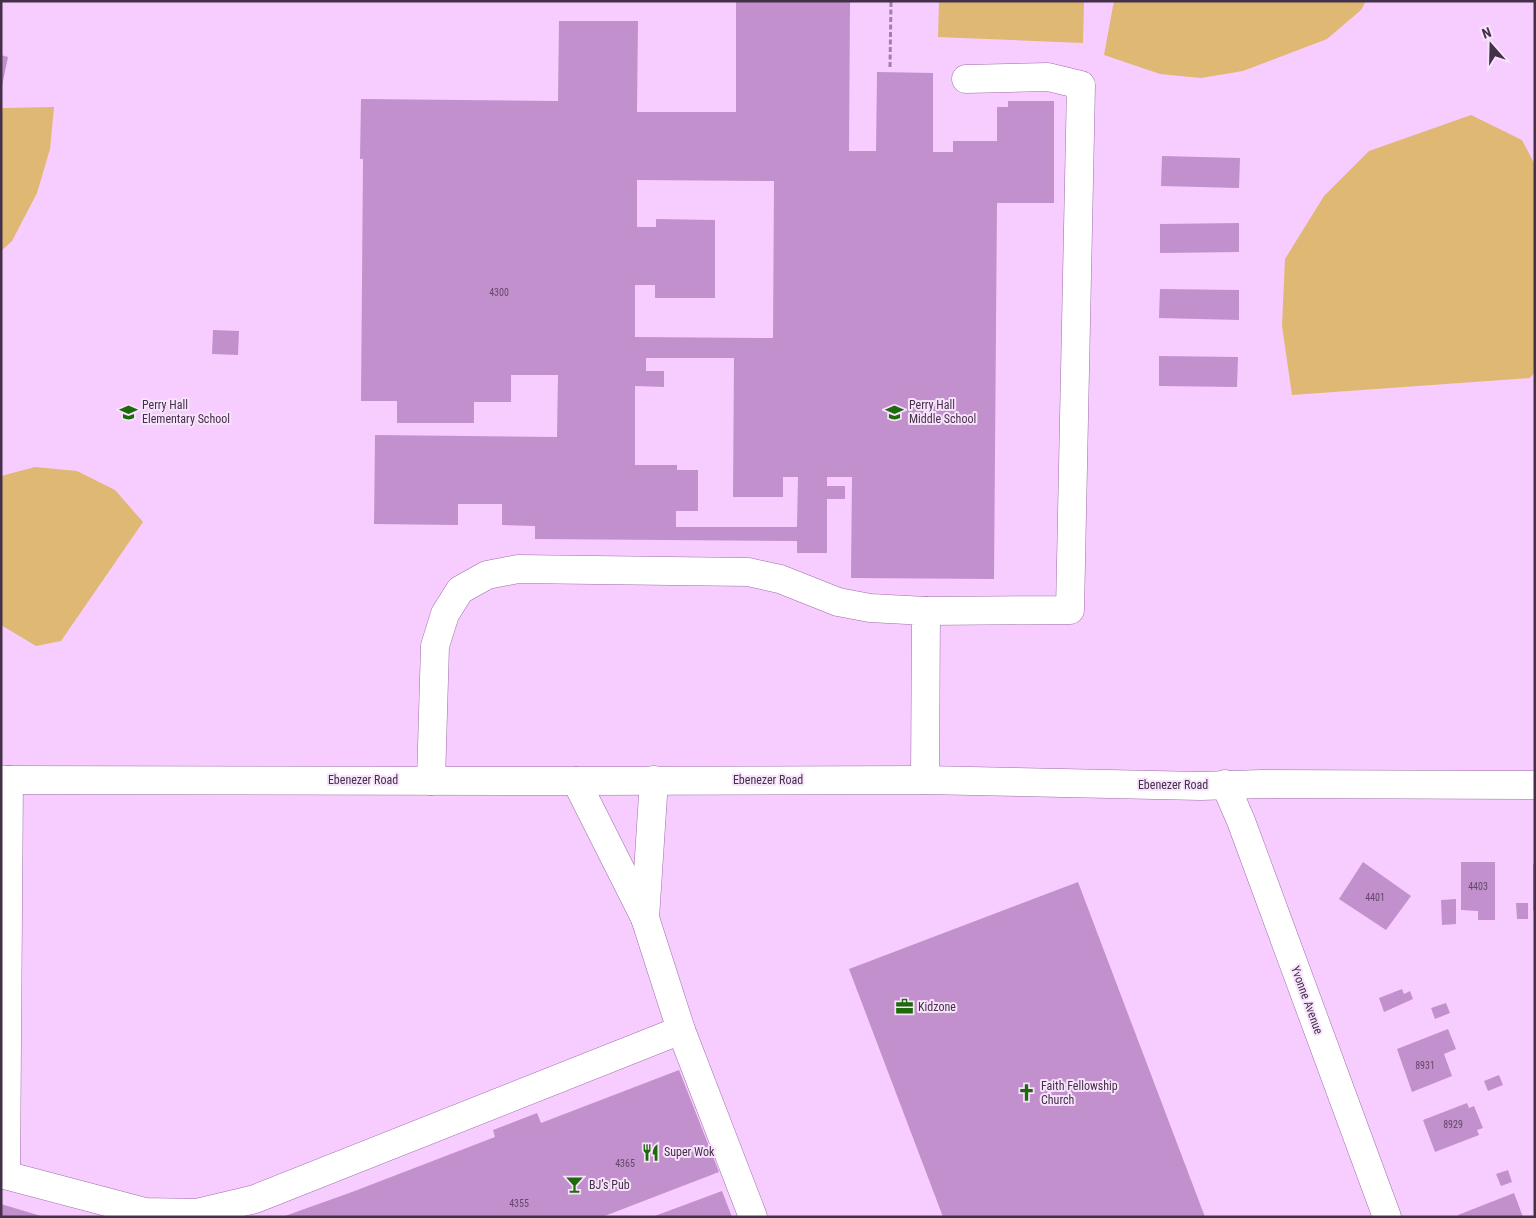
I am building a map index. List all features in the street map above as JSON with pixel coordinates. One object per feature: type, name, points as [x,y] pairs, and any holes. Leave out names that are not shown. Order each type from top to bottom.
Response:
[{"type":"street","points":[[431,781],[434,646],[445,614],[460,590],[487,575],[518,569],[748,572],[780,579],[838,602],[870,608],[926,611],[1070,610],[1081,84],[1048,77],[966,79]]},
{"type":"street","points":[[925,780],[926,611]]},
{"type":"street","points":[[5,780],[4,1175],[145,1212],[196,1213],[255,1199],[681,1030]]},
{"type":"street","name":"Ebenezer Road","points":[[5,780],[925,780],[1191,786],[1225,784],[1535,785]]},
{"type":"street","points":[[645,918],[654,780]]},
{"type":"street","points":[[576,781],[645,918],[681,1030],[753,1217]]},
{"type":"street","name":"Yvonne Avenue","points":[[1225,784],[1241,822],[1387,1217]]},
{"type":"path","points":[[890,67],[891,1]]},
{"type":"shaded area","points":[[939,1],[1084,1],[1083,43],[938,37]]},
{"type":"shaded area","points":[[1114,1],[1366,1],[1361,10],[1327,39],[1243,71],[1201,78],[1160,74],[1104,55]]},
{"type":"shaded area","points":[[54,107],[50,149],[37,193],[12,241],[1,251],[1,108]]},
{"type":"shaded area","points":[[1471,115],[1522,140],[1535,165],[1535,372],[1530,378],[1292,395],[1282,326],[1285,259],[1324,196],[1369,151]]},
{"type":"shaded area","points":[[35,467],[77,471],[115,490],[143,522],[61,641],[36,646],[1,625],[1,476]]},
{"type":"building","points":[[736,1],[850,1],[849,151],[876,151],[877,72],[933,73],[933,152],[953,152],[953,141],[997,141],[997,107],[1008,107],[1008,101],[1054,101],[1054,203],[997,203],[994,579],[851,578],[852,477],[827,477],[827,486],[845,486],[845,499],[827,499],[827,553],[797,553],[797,541],[535,539],[535,526],[502,525],[502,504],[458,504],[458,525],[374,524],[375,435],[557,437],[558,375],[511,375],[511,402],[474,402],[474,423],[397,423],[397,401],[361,401],[363,159],[360,159],[361,99],[558,101],[559,21],[638,21],[637,112],[736,112]],"holes":[[[637,180],[774,181],[773,338],[635,337],[635,285],[655,285],[655,298],[715,298],[715,220],[656,219],[656,227],[637,227]],[[646,358],[734,358],[733,497],[783,497],[783,477],[798,477],[797,527],[676,527],[676,511],[698,511],[698,470],[677,470],[677,465],[635,465],[635,386],[664,387],[664,371],[646,371]]]},
{"type":"building","points":[[1,55],[8,57],[2,86],[1,86]]},
{"type":"building","points":[[1162,156],[1240,158],[1239,188],[1161,186]]},
{"type":"building","points":[[1239,223],[1239,252],[1160,253],[1160,224]]},
{"type":"building","points":[[1160,289],[1239,290],[1239,320],[1159,318]]},
{"type":"building","points":[[213,330],[239,331],[238,355],[212,354]]},
{"type":"building","points":[[1159,356],[1238,357],[1237,387],[1159,386]]},
{"type":"building","points":[[1363,862],[1411,896],[1386,930],[1339,899]]},
{"type":"building","points":[[1461,862],[1495,862],[1495,920],[1478,920],[1478,911],[1461,910]]},
{"type":"building","points":[[1533,864],[1535,864],[1535,911],[1533,911]]},
{"type":"building","name":"Faith Fellowship Church","points":[[1078,882],[1205,1217],[943,1217],[849,969]]},
{"type":"building","points":[[1456,899],[1456,924],[1442,925],[1441,900]]},
{"type":"building","points":[[1516,903],[1528,903],[1528,919],[1517,919]]},
{"type":"building","points":[[1402,989],[1404,994],[1410,991],[1413,999],[1384,1012],[1379,998]]},
{"type":"building","points":[[1446,1003],[1450,1013],[1435,1019],[1431,1008]]},
{"type":"building","points":[[1448,1029],[1456,1049],[1444,1054],[1452,1076],[1412,1092],[1397,1049]]},
{"type":"building","points":[[679,1070],[719,1172],[602,1217],[282,1217],[495,1137],[493,1130],[537,1113],[541,1123]]},
{"type":"building","points":[[1499,1075],[1503,1085],[1488,1091],[1484,1081]]},
{"type":"building","points":[[1467,1103],[1469,1108],[1474,1106],[1483,1128],[1477,1130],[1479,1135],[1435,1152],[1423,1120]]},
{"type":"building","points":[[1508,1170],[1512,1182],[1501,1186],[1496,1174]]},
{"type":"building","points":[[722,1191],[732,1217],[652,1217]]},
{"type":"building","points":[[1514,1193],[1523,1217],[1459,1217],[1458,1215]]},
{"type":"building","points":[[1,1204],[41,1216],[41,1217],[1,1217]]},
{"type":"place","name":"Perry Hall Elementary School","points":[[128,412]]},
{"type":"place","name":"Perry Hall Middle School","points":[[895,412]]},
{"type":"place","name":"Kidzone","points":[[904,1007]]},
{"type":"place","name":"Faith Fellowship Church","points":[[1027,1093]]},
{"type":"place","name":"Super Wok","points":[[650,1152]]},
{"type":"place","name":"BJ’s Pub","points":[[575,1185]]}]
